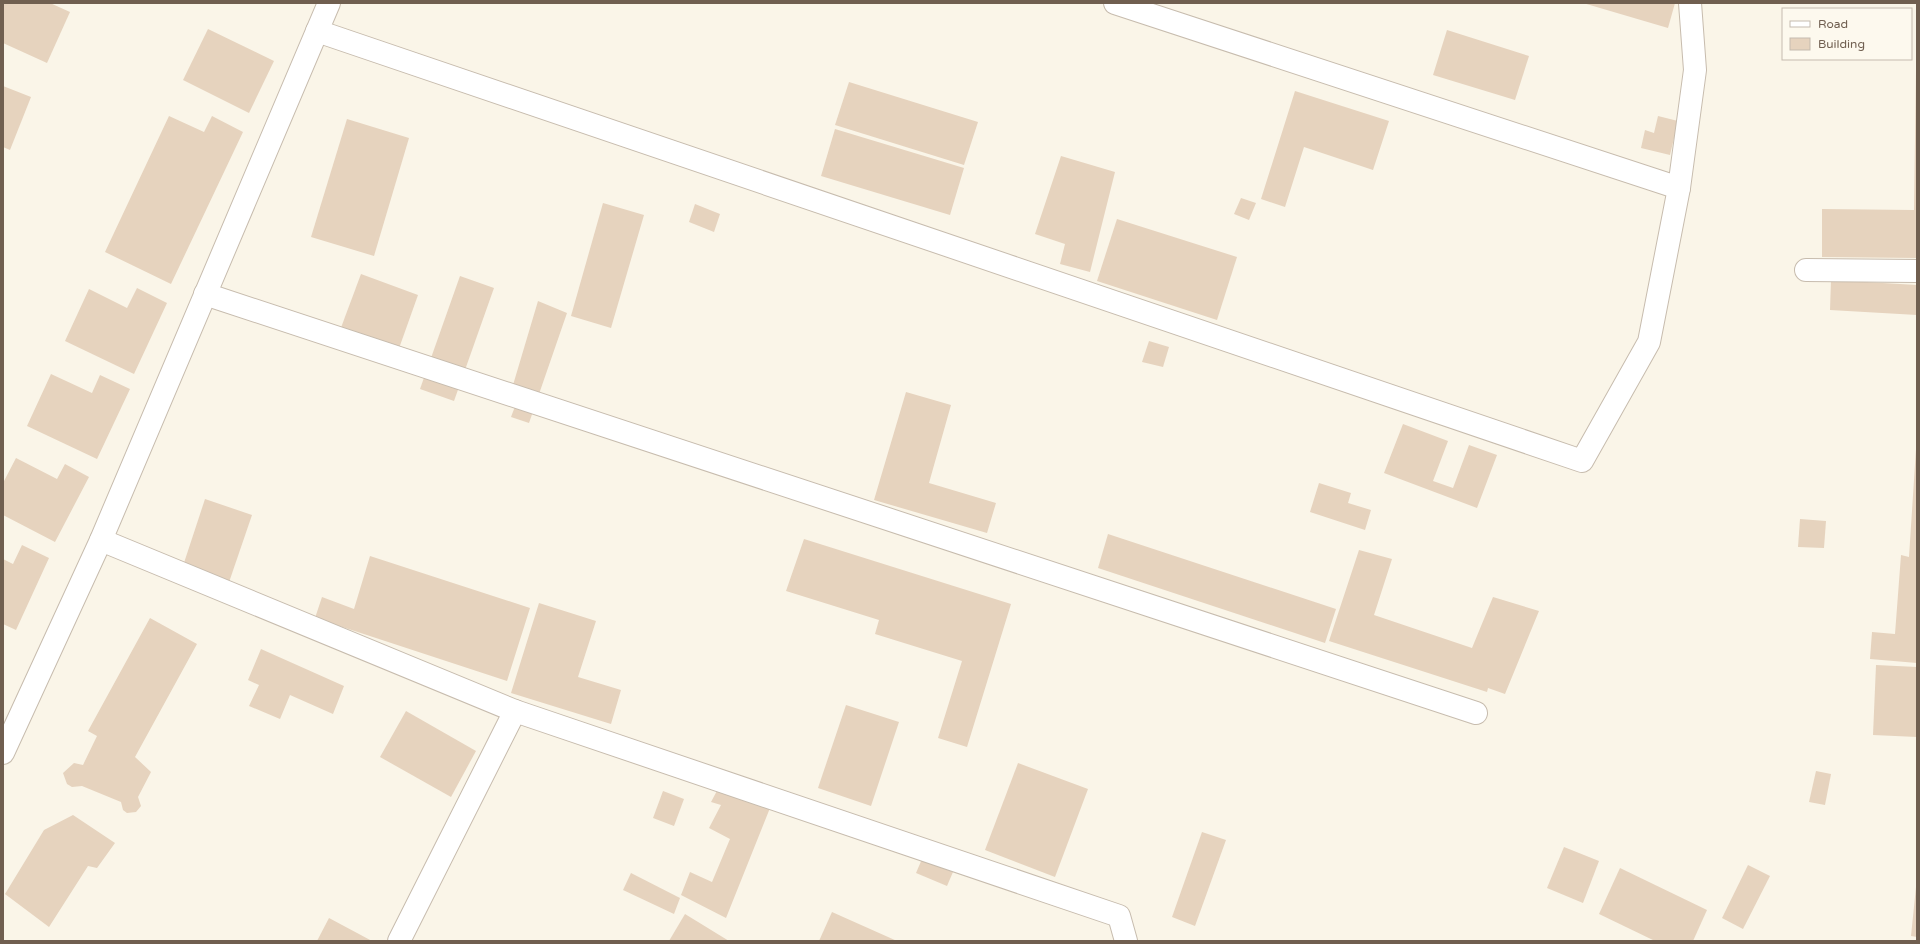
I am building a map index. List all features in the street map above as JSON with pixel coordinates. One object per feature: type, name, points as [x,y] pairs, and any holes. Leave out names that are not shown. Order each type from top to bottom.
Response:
[{"type":"street","points":[[1115,3],[1679,188]]},
{"type":"street","points":[[318,31],[1582,461],[1649,342],[1679,188],[1695,70],[1690,3]]},
{"type":"street","points":[[3,752],[101,540],[318,31],[324,5]]},
{"type":"street","points":[[1806,270],[1917,271]]},
{"type":"street","points":[[205,294],[1476,713]]},
{"type":"street","points":[[101,540],[514,711],[1119,916],[1126,941]]},
{"type":"street","points":[[399,941],[514,711]]},
{"type":"building","points":[[3,3],[50,3],[70,12],[47,63],[3,43]]},
{"type":"building","points":[[1583,3],[1675,3],[1668,28]]},
{"type":"building","points":[[208,29],[274,61],[249,113],[183,80]]},
{"type":"building","points":[[1447,30],[1529,56],[1515,100],[1433,75]]},
{"type":"building","points":[[1916,70],[1917,258],[1822,257],[1822,209],[1914,210]]},
{"type":"building","points":[[849,82],[978,122],[964,165],[835,125]]},
{"type":"building","points":[[3,86],[31,97],[10,150],[3,147]]},
{"type":"building","points":[[1295,91],[1389,121],[1373,170],[1304,147],[1285,207],[1261,199]]},
{"type":"building","points":[[169,116],[204,132],[212,116],[243,132],[171,284],[105,252]]},
{"type":"building","points":[[1658,116],[1678,121],[1670,155],[1641,148],[1645,130],[1654,133]]},
{"type":"building","points":[[347,119],[409,138],[374,256],[311,237]]},
{"type":"building","points":[[835,129],[964,168],[950,215],[821,176]]},
{"type":"building","points":[[1061,156],[1115,172],[1090,272],[1060,264],[1065,244],[1035,234]]},
{"type":"building","points":[[1241,198],[1256,203],[1249,220],[1234,214]]},
{"type":"building","points":[[603,203],[644,215],[611,328],[571,316]]},
{"type":"building","points":[[695,204],[720,214],[714,232],[689,222]]},
{"type":"building","points":[[1117,219],[1237,257],[1217,320],[1097,281]]},
{"type":"building","points":[[361,274],[418,295],[397,354],[339,333]]},
{"type":"building","points":[[460,276],[494,288],[454,401],[420,389]]},
{"type":"building","points":[[1831,280],[1917,285],[1917,315],[1830,310]]},
{"type":"building","points":[[137,288],[167,303],[134,374],[65,341],[89,289],[127,308]]},
{"type":"building","points":[[538,301],[567,313],[529,423],[511,417],[519,396],[513,385]]},
{"type":"building","points":[[1149,341],[1169,347],[1163,367],[1142,362]]},
{"type":"building","points":[[51,374],[92,393],[100,375],[130,389],[97,459],[27,426]]},
{"type":"building","points":[[906,392],[951,405],[929,483],[996,503],[987,533],[874,500]]},
{"type":"building","points":[[1403,424],[1448,441],[1433,481],[1453,488],[1469,445],[1497,455],[1477,508],[1384,473]]},
{"type":"building","points":[[1916,449],[1917,663],[1870,659],[1872,632],[1895,634],[1901,555],[1909,557]]},
{"type":"building","points":[[16,458],[57,479],[65,464],[89,477],[55,542],[3,515],[3,483]]},
{"type":"building","points":[[1319,483],[1351,493],[1348,503],[1371,510],[1365,530],[1310,512]]},
{"type":"building","points":[[205,499],[252,515],[226,591],[180,575]]},
{"type":"building","points":[[1800,519],[1826,521],[1824,548],[1798,547]]},
{"type":"building","points":[[1108,534],[1336,609],[1325,643],[1098,568]]},
{"type":"building","points":[[804,539],[1011,604],[967,747],[938,738],[962,661],[875,634],[879,620],[786,591]]},
{"type":"building","points":[[22,545],[49,558],[16,630],[3,624],[3,559],[13,564]]},
{"type":"building","points":[[1359,550],[1392,559],[1374,615],[1472,648],[1493,597],[1539,611],[1505,694],[1488,688],[1487,692],[1329,641]]},
{"type":"building","points":[[370,556],[530,608],[507,681],[315,618],[322,597],[354,609]]},
{"type":"building","points":[[539,603],[596,621],[578,677],[621,690],[611,724],[511,693]]},
{"type":"building","points":[[150,618],[197,644],[135,757],[151,772],[138,797],[141,806],[136,812],[127,813],[123,810],[121,802],[82,786],[72,787],[67,784],[63,773],[74,763],[83,765],[97,736],[88,731]]},
{"type":"building","points":[[261,649],[344,686],[333,714],[290,695],[280,719],[249,706],[259,685],[248,680]]},
{"type":"building","points":[[1876,665],[1917,667],[1917,737],[1873,735]]},
{"type":"building","points":[[846,705],[899,722],[871,806],[818,788]]},
{"type":"building","points":[[406,711],[476,751],[451,797],[380,757]]},
{"type":"building","points":[[1018,763],[1088,789],[1055,877],[985,850]]},
{"type":"building","points":[[1816,771],[1831,774],[1825,805],[1809,802]]},
{"type":"building","points":[[719,787],[770,808],[726,918],[681,895],[690,872],[712,882],[730,839],[709,828],[721,805],[711,802]]},
{"type":"building","points":[[663,791],[684,799],[674,826],[653,818]]},
{"type":"building","points":[[73,815],[115,843],[97,868],[88,866],[49,927],[5,894],[44,830]]},
{"type":"building","points":[[1202,832],[1226,840],[1195,926],[1172,917]]},
{"type":"building","points":[[1564,847],[1599,861],[1583,903],[1547,888]]},
{"type":"building","points":[[922,859],[953,872],[947,886],[916,873]]},
{"type":"building","points":[[1748,865],[1770,876],[1743,929],[1722,918]]},
{"type":"building","points":[[1620,868],[1707,910],[1693,941],[1655,941],[1599,914]]},
{"type":"building","points":[[631,873],[680,898],[674,914],[623,890]]},
{"type":"building","points":[[1916,887],[1917,888],[1917,937],[1911,936]]},
{"type":"building","points":[[832,912],[897,941],[819,941]]},
{"type":"building","points":[[685,914],[729,941],[669,941]]},
{"type":"building","points":[[329,918],[372,941],[317,941]]}]
